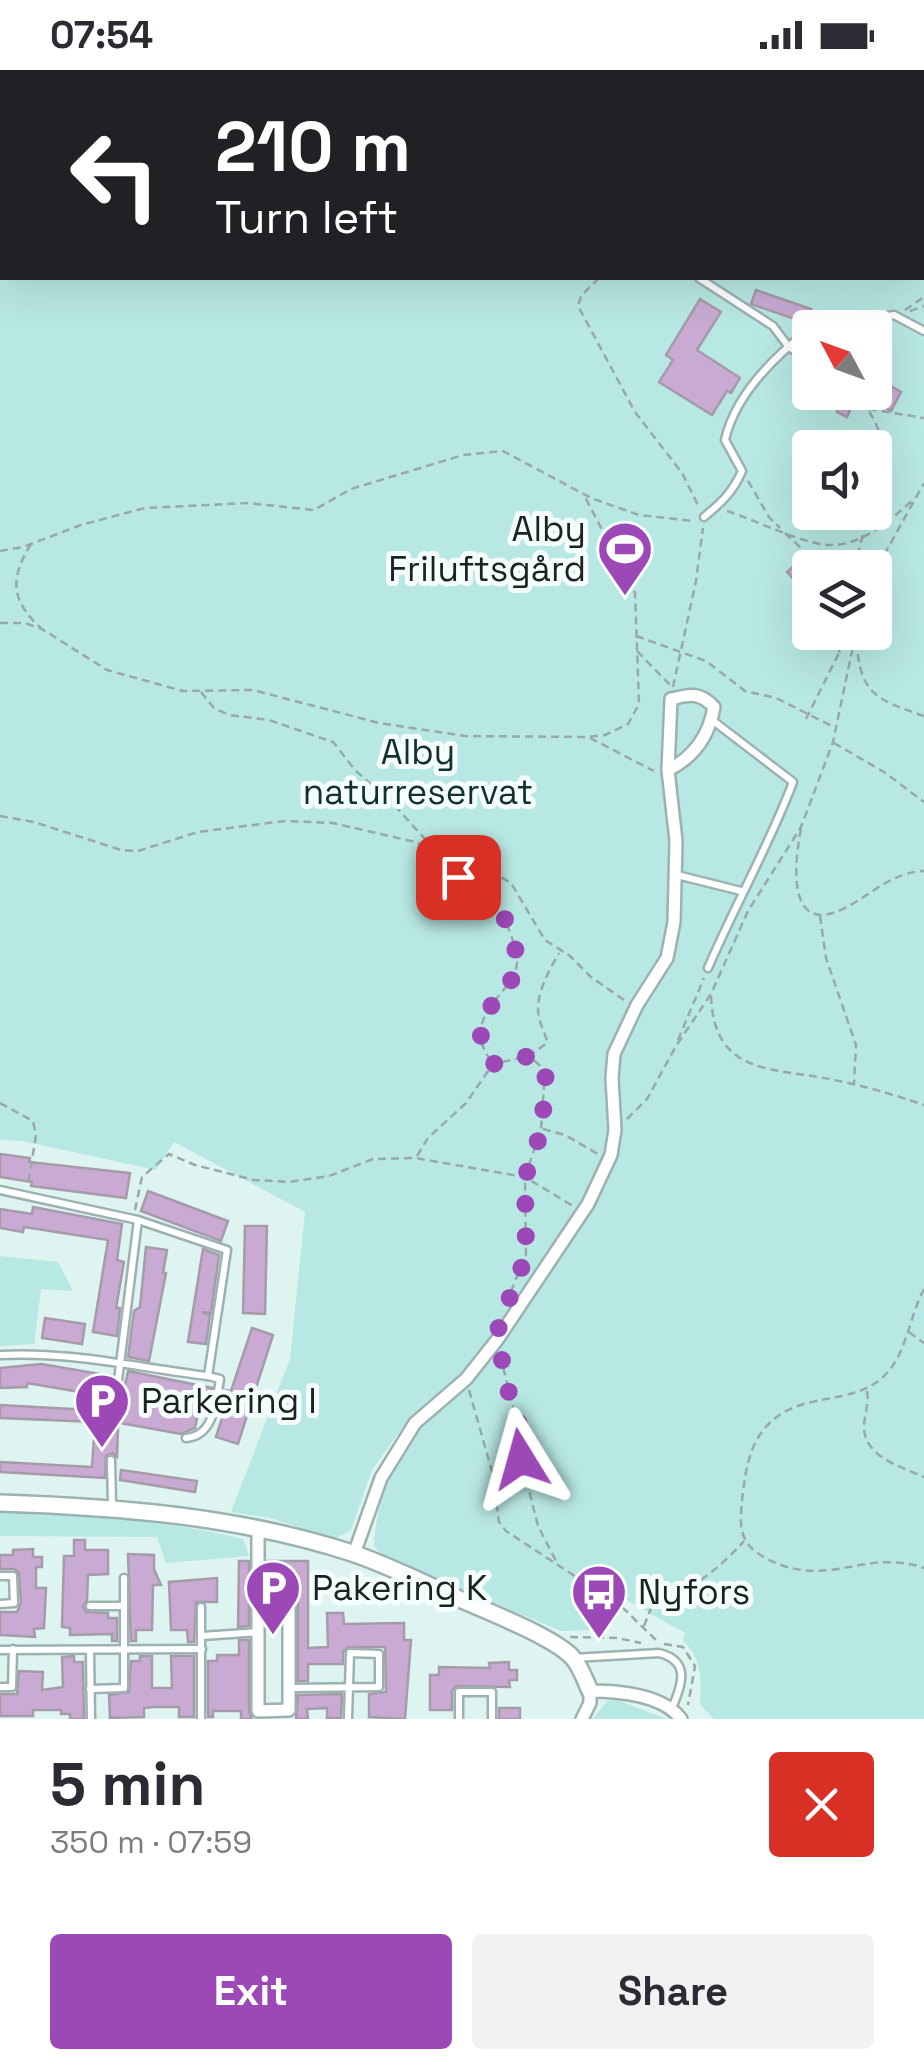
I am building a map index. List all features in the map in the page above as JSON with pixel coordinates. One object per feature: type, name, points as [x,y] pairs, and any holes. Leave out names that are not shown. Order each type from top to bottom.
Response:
[{"type":"street","points":[[354,1554],[381,1478],[415,1423],[466,1379],[497,1340],[583,1212],[609,1160],[615,1130],[614,1054],[637,1005],[667,958],[674,922],[676,874],[668,774],[672,693],[694,693],[714,707],[712,720],[696,750],[668,774]]},
{"type":"street","points":[[0,1503],[112,1507],[258,1528],[354,1554],[475,1606],[573,1658],[590,1690],[590,1703],[582,1719]]},
{"type":"street","points":[[258,1528],[258,1581],[258,1710],[290,1710],[289,1581],[258,1581]]},
{"type":"street","points":[[590,1690],[618,1691],[672,1708],[682,1719]]},
{"type":"lane","points":[[703,280],[773,326],[792,349]]},
{"type":"lane","points":[[894,315],[924,331]]},
{"type":"lane","points":[[704,517],[736,487],[742,471],[727,449],[728,425],[741,401],[792,343]]},
{"type":"lane","points":[[708,968],[793,782],[712,720]]},
{"type":"lane","points":[[676,874],[741,891]]},
{"type":"lane","points":[[0,1190],[138,1220],[227,1250],[208,1376]]},
{"type":"lane","points":[[112,1428],[138,1220]]},
{"type":"lane","points":[[0,1355],[36,1353],[220,1379],[208,1427],[196,1438],[186,1438]]},
{"type":"lane","points":[[111,1460],[112,1507]]},
{"type":"lane","points":[[0,1576],[14,1576],[14,1604],[0,1604]]},
{"type":"lane","points":[[90,1688],[124,1688],[124,1578]]},
{"type":"lane","points":[[90,1606],[124,1606]]},
{"type":"lane","points":[[201,1607],[202,1719]]},
{"type":"lane","points":[[202,1636],[258,1632]]},
{"type":"lane","points":[[0,1686],[12,1687],[13,1649]]},
{"type":"lane","points":[[0,1650],[202,1650]]},
{"type":"lane","points":[[90,1651],[91,1719]]},
{"type":"lane","points":[[290,1688],[349,1686],[378,1686],[380,1654],[350,1653],[349,1686],[348,1719]]},
{"type":"lane","points":[[573,1658],[669,1655],[683,1672],[672,1708]]},
{"type":"lane","points":[[458,1719],[458,1692],[492,1692],[492,1719]]},
{"type":"path","points":[[597,280],[581,296],[578,306],[635,412],[682,473],[704,517],[696,580],[672,693]]},
{"type":"path","points":[[894,315],[924,297]]},
{"type":"path","points":[[879,410],[924,418]]},
{"type":"path","points":[[0,551],[145,508],[230,502],[314,510],[351,488],[476,453],[503,451],[584,495],[639,514],[690,522]]},
{"type":"path","points":[[742,471],[769,517],[803,550]]},
{"type":"path","points":[[887,550],[924,482]]},
{"type":"path","points":[[32,544],[20,563],[15,583],[23,612],[42,629],[107,670],[183,690],[253,690],[379,723],[465,736],[588,738],[628,724],[639,704],[635,592],[584,495]]},
{"type":"path","points":[[716,508],[820,544],[838,546],[885,524],[915,498]]},
{"type":"path","points":[[858,550],[864,530]]},
{"type":"path","points":[[0,623],[25,623],[42,629]]},
{"type":"path","points":[[636,636],[706,661],[744,691],[776,698],[807,717],[836,728]]},
{"type":"path","points":[[636,650],[672,693]]},
{"type":"path","points":[[852,650],[833,742],[801,827],[795,862],[798,898],[806,910],[820,915],[844,909],[906,872],[924,872]]},
{"type":"path","points":[[857,650],[862,679],[869,688],[898,710],[924,716]]},
{"type":"path","points":[[807,717],[839,652]]},
{"type":"path","points":[[200,690],[214,708],[229,714],[269,720],[333,742],[355,770],[397,808],[432,848],[458,866],[463,890],[502,913],[517,953],[515,974],[489,1004],[482,1030],[482,1042],[493,1064]]},
{"type":"path","points":[[588,738],[668,774]]},
{"type":"path","points":[[833,742],[884,772],[924,802]]},
{"type":"path","points":[[0,816],[45,825],[121,850],[138,851],[198,832],[285,820],[333,824],[432,848],[475,862],[511,883],[545,940],[570,956],[618,998],[637,1005]]},
{"type":"path","points":[[615,1130],[647,1100],[676,1046],[711,994],[748,911],[801,827]]},
{"type":"path","points":[[820,915],[826,958],[856,1045],[854,1084]]},
{"type":"path","points":[[415,1158],[428,1138],[466,1103],[493,1064],[529,1056],[547,1043],[538,1001],[560,951]]},
{"type":"path","points":[[676,1046],[708,968]]},
{"type":"path","points":[[711,994],[712,1023],[732,1054],[742,1062],[766,1070],[854,1084],[924,1105]]},
{"type":"path","points":[[502,1312],[526,1254],[525,1178],[542,1129],[546,1070],[529,1056]]},
{"type":"path","points":[[0,1103],[33,1121],[36,1135],[26,1195]]},
{"type":"path","points":[[542,1129],[565,1135],[609,1160]]},
{"type":"path","points":[[138,1220],[135,1211],[142,1177],[169,1154],[254,1180],[288,1182],[329,1176],[372,1159],[415,1158],[525,1178],[583,1212]]},
{"type":"path","points":[[924,1289],[888,1372],[867,1390],[788,1410],[757,1436],[746,1460],[740,1521],[745,1540],[759,1555],[804,1571],[833,1572],[890,1560],[924,1568]]},
{"type":"path","points":[[908,1331],[924,1344]]},
{"type":"path","points":[[497,1340],[516,1418],[525,1436],[521,1459],[538,1526],[557,1563]]},
{"type":"path","points":[[466,1379],[493,1474],[500,1522],[514,1539],[622,1607],[659,1643]]},
{"type":"path","points":[[867,1390],[867,1441],[883,1458],[924,1476]]},
{"type":"path","points":[[643,1628],[654,1603],[693,1585],[724,1563],[745,1540]]},
{"type":"path","points":[[592,1590],[602,1604],[602,1637]]},
{"type":"green space","name":"Alby naturreservat","points":[[0,280],[924,280],[924,1719],[714,1719],[700,1704],[699,1670],[683,1641],[685,1633],[612,1592],[597,1604],[595,1630],[561,1631],[383,1556],[374,1546],[375,1530],[396,1465],[424,1424],[466,1388],[501,1346],[520,1320],[513,1306],[469,1368],[410,1417],[372,1470],[351,1530],[334,1539],[270,1518],[231,1512],[290,1359],[305,1212],[174,1142],[156,1170],[22,1141],[0,1140]]},
{"type":"green space","points":[[0,1256],[58,1262],[73,1291],[41,1289],[34,1344],[0,1346]]},
{"type":"green space","points":[[0,1512],[133,1520],[216,1533],[243,1539],[249,1556],[166,1563],[157,1537],[0,1536]]},
{"type":"green space","points":[[617,1700],[666,1719],[593,1719],[607,1701]]},
{"type":"building","points":[[756,290],[811,309],[792,310],[792,318],[751,304]]},
{"type":"building","points":[[700,299],[721,312],[697,350],[740,378],[712,415],[659,382],[673,360],[666,355]]},
{"type":"building","points":[[892,387],[901,392],[892,409]]},
{"type":"building","points":[[0,1154],[30,1158],[29,1162],[130,1173],[126,1198],[31,1186],[32,1182],[0,1177]]},
{"type":"building","points":[[148,1191],[228,1221],[221,1241],[141,1211]]},
{"type":"building","points":[[33,1207],[122,1224],[117,1260],[124,1262],[116,1308],[120,1308],[117,1336],[93,1332],[108,1240],[24,1227],[23,1232],[0,1228],[0,1209],[32,1214]]},
{"type":"building","points":[[245,1226],[267,1226],[265,1314],[243,1313]]},
{"type":"building","points":[[146,1247],[167,1250],[149,1361],[128,1357],[134,1311],[140,1307]]},
{"type":"building","points":[[203,1249],[219,1255],[211,1313],[202,1312],[210,1315],[206,1344],[188,1342]]},
{"type":"building","points":[[45,1318],[85,1324],[82,1344],[42,1338]]},
{"type":"building","points":[[252,1328],[273,1335],[238,1444],[216,1437],[224,1412],[225,1390],[231,1391]]},
{"type":"building","points":[[41,1364],[112,1376],[109,1397],[27,1383],[27,1387],[0,1388],[0,1368]]},
{"type":"building","points":[[128,1371],[212,1388],[207,1410],[199,1408],[195,1428],[181,1434],[120,1423],[121,1412],[128,1412],[130,1401],[122,1399]]},
{"type":"building","points":[[0,1405],[107,1411],[106,1432],[112,1435],[118,1430],[117,1457],[112,1453],[106,1456],[105,1478],[0,1472],[0,1462],[92,1467],[95,1422],[0,1418]]},
{"type":"building","points":[[121,1470],[197,1481],[195,1492],[120,1480]]},
{"type":"building","points":[[74,1540],[85,1540],[85,1550],[108,1550],[108,1574],[88,1575],[83,1607],[86,1612],[108,1613],[108,1618],[117,1618],[117,1641],[112,1641],[112,1634],[70,1635],[70,1628],[62,1627],[64,1556],[74,1556]]},
{"type":"building","points":[[33,1549],[33,1557],[42,1557],[42,1567],[36,1567],[36,1588],[46,1588],[44,1628],[34,1629],[35,1637],[0,1635],[0,1612],[17,1612],[21,1603],[19,1573],[0,1569],[0,1555]]},
{"type":"building","points":[[128,1554],[154,1555],[154,1569],[161,1585],[153,1585],[152,1630],[136,1630],[136,1641],[131,1641]]},
{"type":"building","points":[[239,1561],[249,1561],[249,1626],[238,1627]]},
{"type":"building","points":[[267,1561],[308,1561],[308,1648],[328,1647],[327,1613],[343,1613],[344,1624],[404,1623],[404,1640],[411,1640],[405,1719],[369,1717],[369,1694],[386,1692],[385,1647],[348,1647],[343,1652],[343,1664],[308,1664],[308,1681],[298,1681],[296,1572],[267,1572]]},
{"type":"building","points":[[217,1578],[217,1602],[196,1602],[194,1642],[188,1642],[187,1630],[171,1630],[169,1582]]},
{"type":"building","points":[[239,1640],[249,1640],[252,1719],[241,1719],[241,1711],[213,1711],[213,1717],[208,1717],[208,1661],[217,1661],[217,1655],[239,1655]]},
{"type":"building","points":[[74,1656],[74,1662],[83,1662],[84,1719],[70,1719],[70,1714],[61,1714],[61,1710],[33,1710],[33,1716],[0,1716],[0,1694],[17,1694],[19,1671],[43,1672],[42,1690],[63,1687],[62,1657]]},
{"type":"building","points":[[140,1656],[152,1656],[152,1688],[172,1688],[171,1656],[194,1656],[194,1717],[179,1717],[179,1707],[153,1707],[144,1708],[144,1717],[110,1718],[109,1695],[129,1692],[131,1661],[140,1661]]},
{"type":"building","points":[[509,1662],[509,1670],[517,1670],[517,1680],[509,1680],[510,1687],[456,1686],[452,1691],[452,1710],[430,1710],[430,1675],[439,1675],[439,1667],[490,1668],[489,1663]]},
{"type":"building","points":[[342,1694],[341,1718],[327,1718],[327,1708],[307,1709],[308,1719],[296,1719],[298,1695]]},
{"type":"building","points":[[499,1708],[520,1708],[520,1719],[499,1719]]},
{"type":"place","name":"Alby Friluftsgård","points":[[625,598]]},
{"type":"place","name":"Parkering I","points":[[102,1450]]},
{"type":"place","name":"Pakering K","points":[[273,1637]]},
{"type":"place","name":"Nyfors","points":[[599,1641]]},
{"type":"route","points":[[458,877],[463,890],[502,913],[517,953],[515,974],[489,1004],[482,1030],[488,1060],[493,1064],[529,1056],[546,1070],[542,1129],[525,1178],[526,1254],[502,1312],[497,1340],[516,1418],[525,1436],[521,1459]]}]
